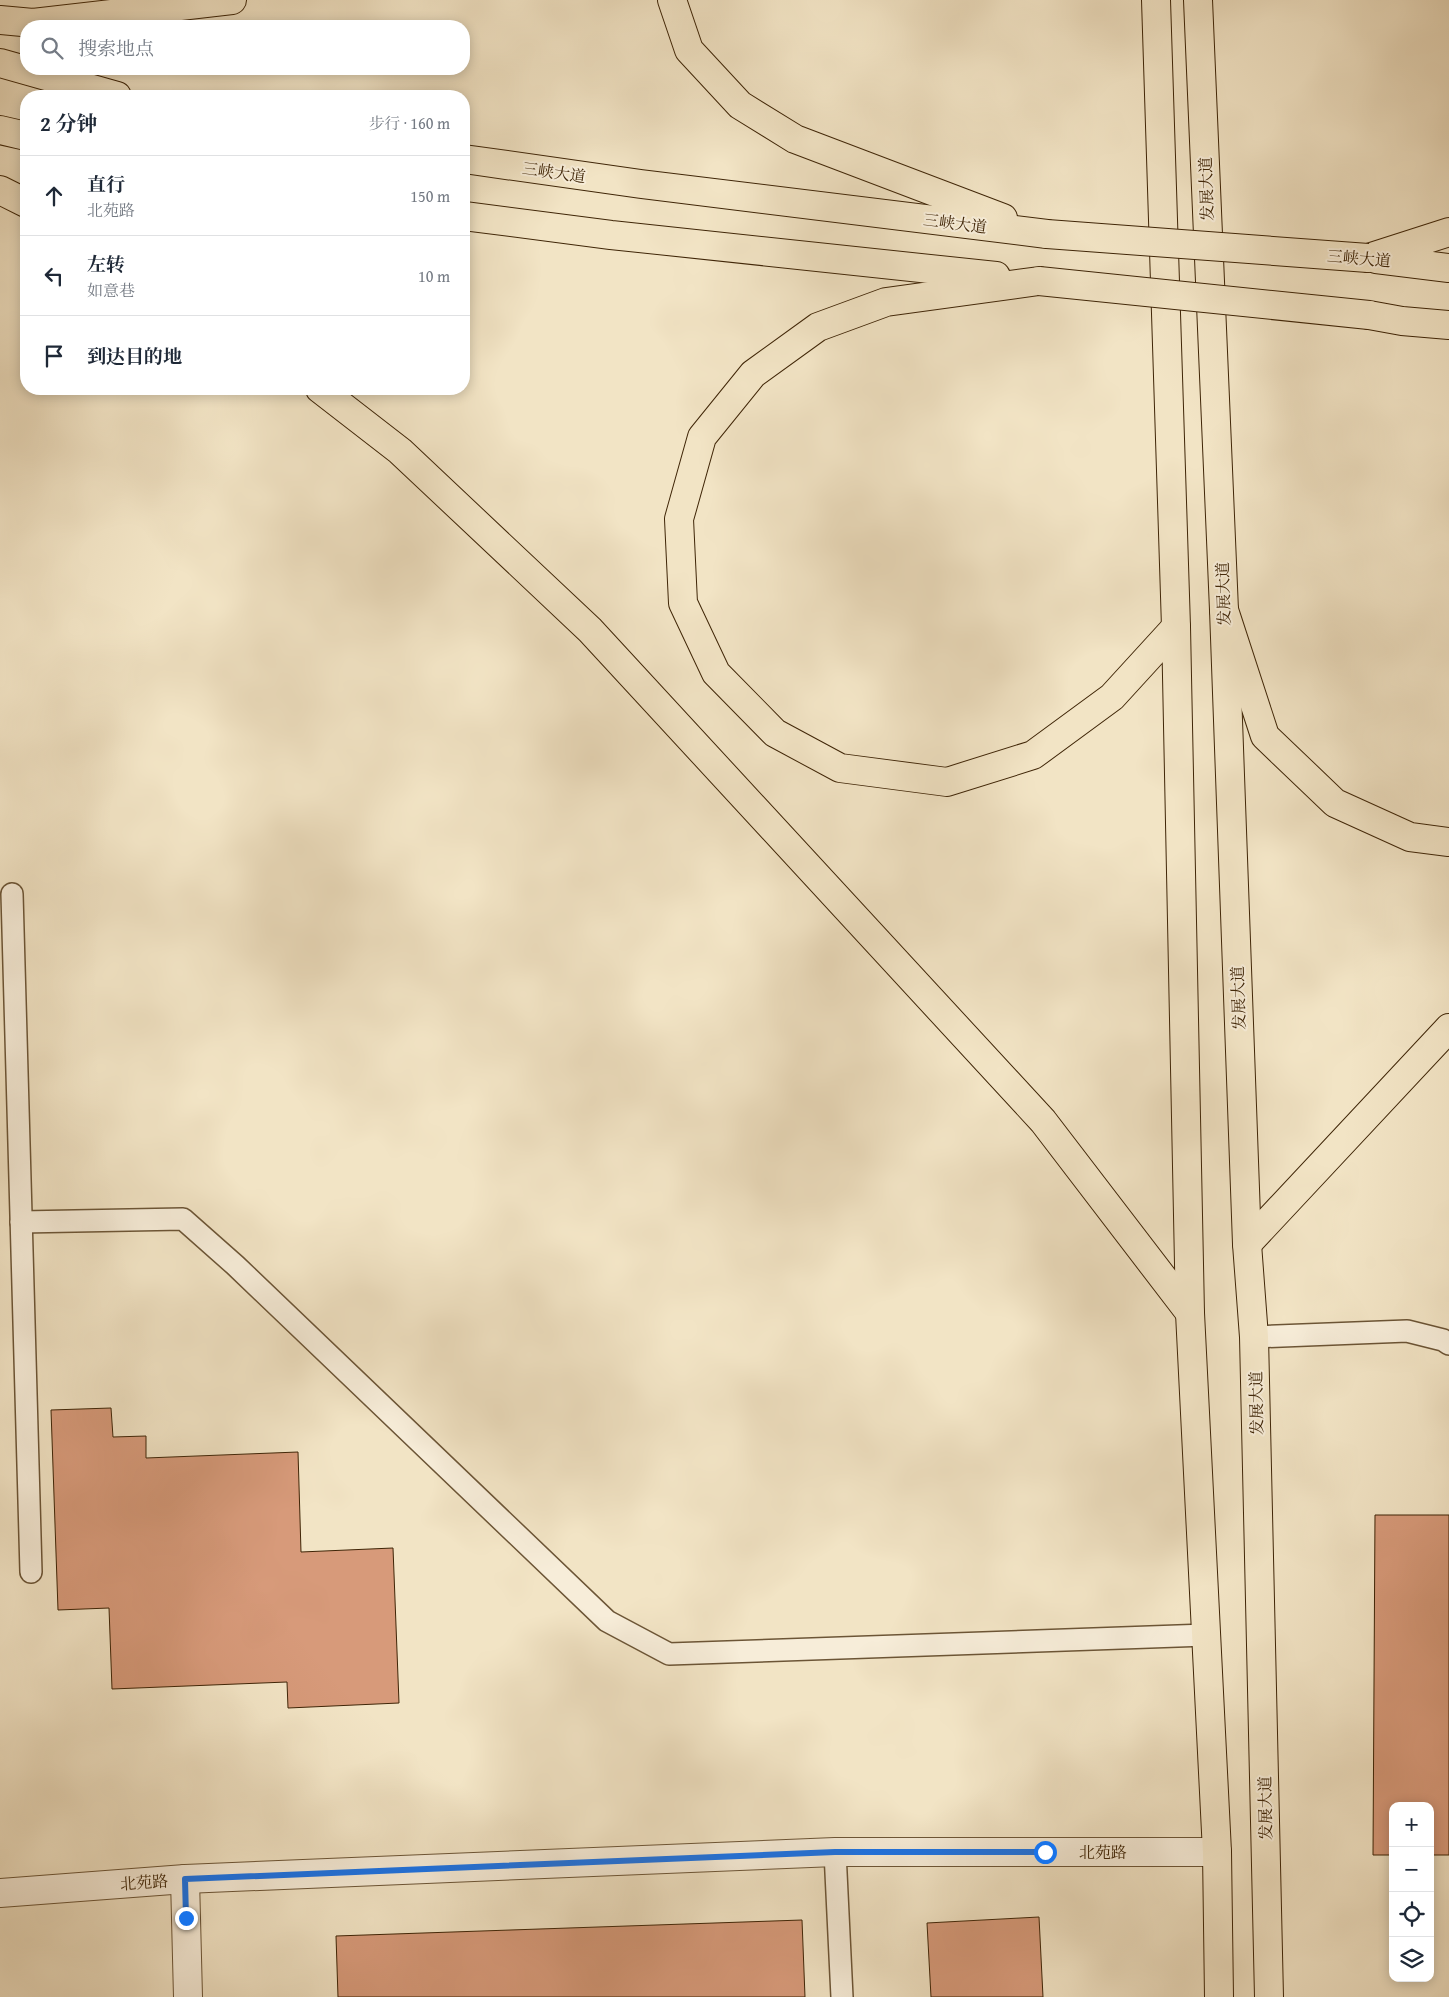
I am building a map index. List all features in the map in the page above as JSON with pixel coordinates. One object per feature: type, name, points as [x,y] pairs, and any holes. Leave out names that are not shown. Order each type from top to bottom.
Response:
[{"type":"highway","points":[[59,20],[232,0]]},
{"type":"highway","points":[[672,0],[688,50],[740,105],[795,139],[1047,234]]},
{"type":"highway","points":[[1156,0],[1176,627],[1190,1313],[1217,1852],[1218,1997]]},
{"type":"highway","name":"发展大道","points":[[1198,0],[1224,610],[1247,1244],[1254,1337],[1269,1997]]},
{"type":"highway","points":[[0,20],[20,22]]},
{"type":"highway","points":[[0,63],[20,69]]},
{"type":"highway","points":[[43,75],[96,90]]},
{"type":"highway","points":[[0,130],[20,135]]},
{"type":"highway","name":"三峡大道","points":[[470,160],[640,184],[1047,234],[1368,258],[1449,268]]},
{"type":"highway","points":[[0,190],[20,200]]},
{"type":"highway","points":[[470,217],[611,235],[1449,325]]},
{"type":"highway","points":[[1368,258],[1449,232]]},
{"type":"highway","points":[[1039,281],[886,302],[818,327],[753,374],[702,437],[679,519],[683,603],[716,673],[775,733],[840,768],[947,782],[1033,755],[1112,697],[1176,627]]},
{"type":"highway","points":[[1402,321],[1449,342]]},
{"type":"highway","points":[[328,395],[400,451],[590,630],[1043,1121],[1190,1313]]},
{"type":"highway","points":[[1224,610],[1265,736],[1335,803],[1410,837],[1449,842]]},
{"type":"highway","points":[[1247,1244],[1449,1028]]},
{"type":"street","name":"北苑路","points":[[0,1893],[185,1879],[835,1852],[1217,1852]]},
{"type":"street","points":[[185,1879],[188,1997]]},
{"type":"lane","points":[[12,894],[30,1572]]},
{"type":"lane","points":[[21,1222],[182,1219],[235,1265],[607,1621],[669,1654],[1206,1634]]},
{"type":"lane","points":[[1254,1337],[1407,1331],[1443,1340],[1449,1344]]},
{"type":"lane","points":[[835,1852],[842,1997]]},
{"type":"building","points":[[111,1408],[113,1437],[146,1436],[146,1458],[298,1452],[301,1552],[393,1548],[399,1703],[288,1708],[287,1682],[112,1689],[109,1608],[58,1610],[51,1410]]},
{"type":"building","points":[[1375,1515],[1449,1515],[1449,1855],[1434,1855],[1434,1802],[1389,1802],[1389,1855],[1373,1855]]},
{"type":"building","points":[[1039,1917],[1043,1997],[931,1997],[927,1923]]},
{"type":"building","points":[[802,1920],[805,1997],[338,1997],[336,1936]]},
{"type":"route","points":[[186,1918],[185,1879],[835,1852],[1045,1852]]}]
